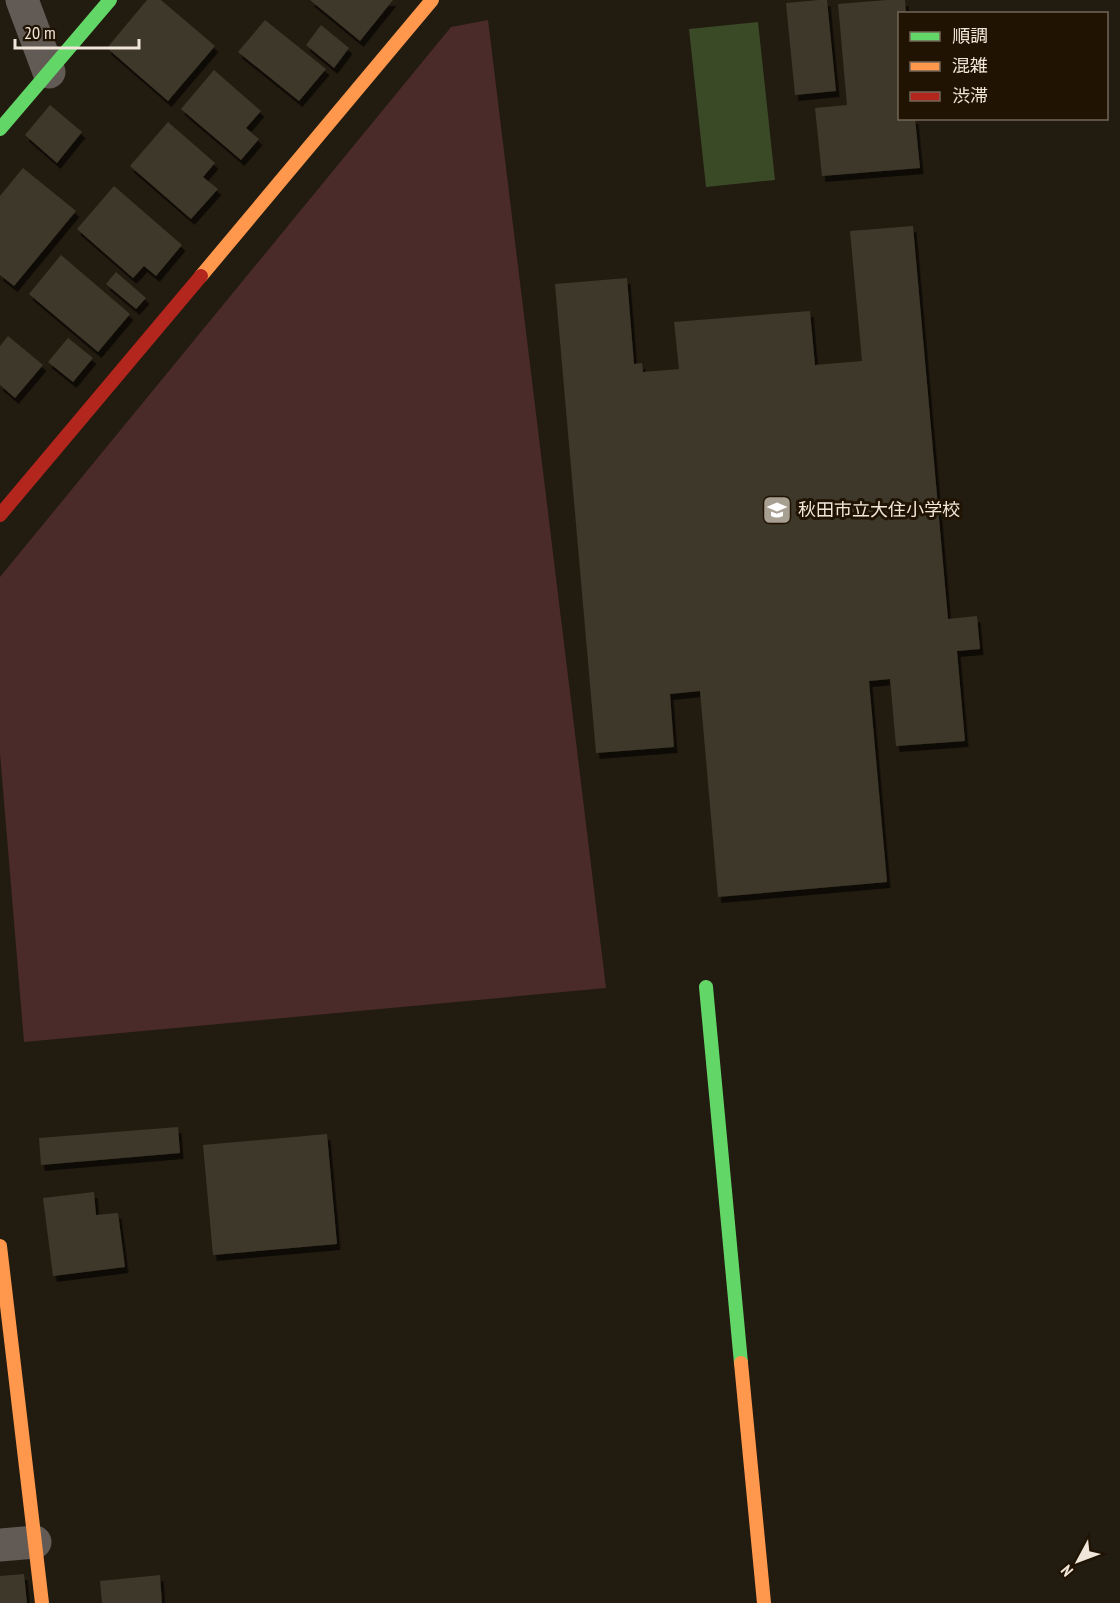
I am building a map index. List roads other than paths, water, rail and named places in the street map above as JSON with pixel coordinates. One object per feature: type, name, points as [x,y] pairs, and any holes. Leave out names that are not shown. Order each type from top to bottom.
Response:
[{"type":"street","points":[[22,0],[49,72]]},
{"type":"street","points":[[0,129],[110,0]]},
{"type":"street","points":[[0,515],[432,0]]},
{"type":"street","points":[[706,987],[764,1603]]},
{"type":"street","points":[[0,1246],[3,1292],[42,1603]]},
{"type":"street","points":[[0,1545],[35,1542]]},
{"type":"place","name":"秋田市立大住小学校","points":[[777,510]]}]
